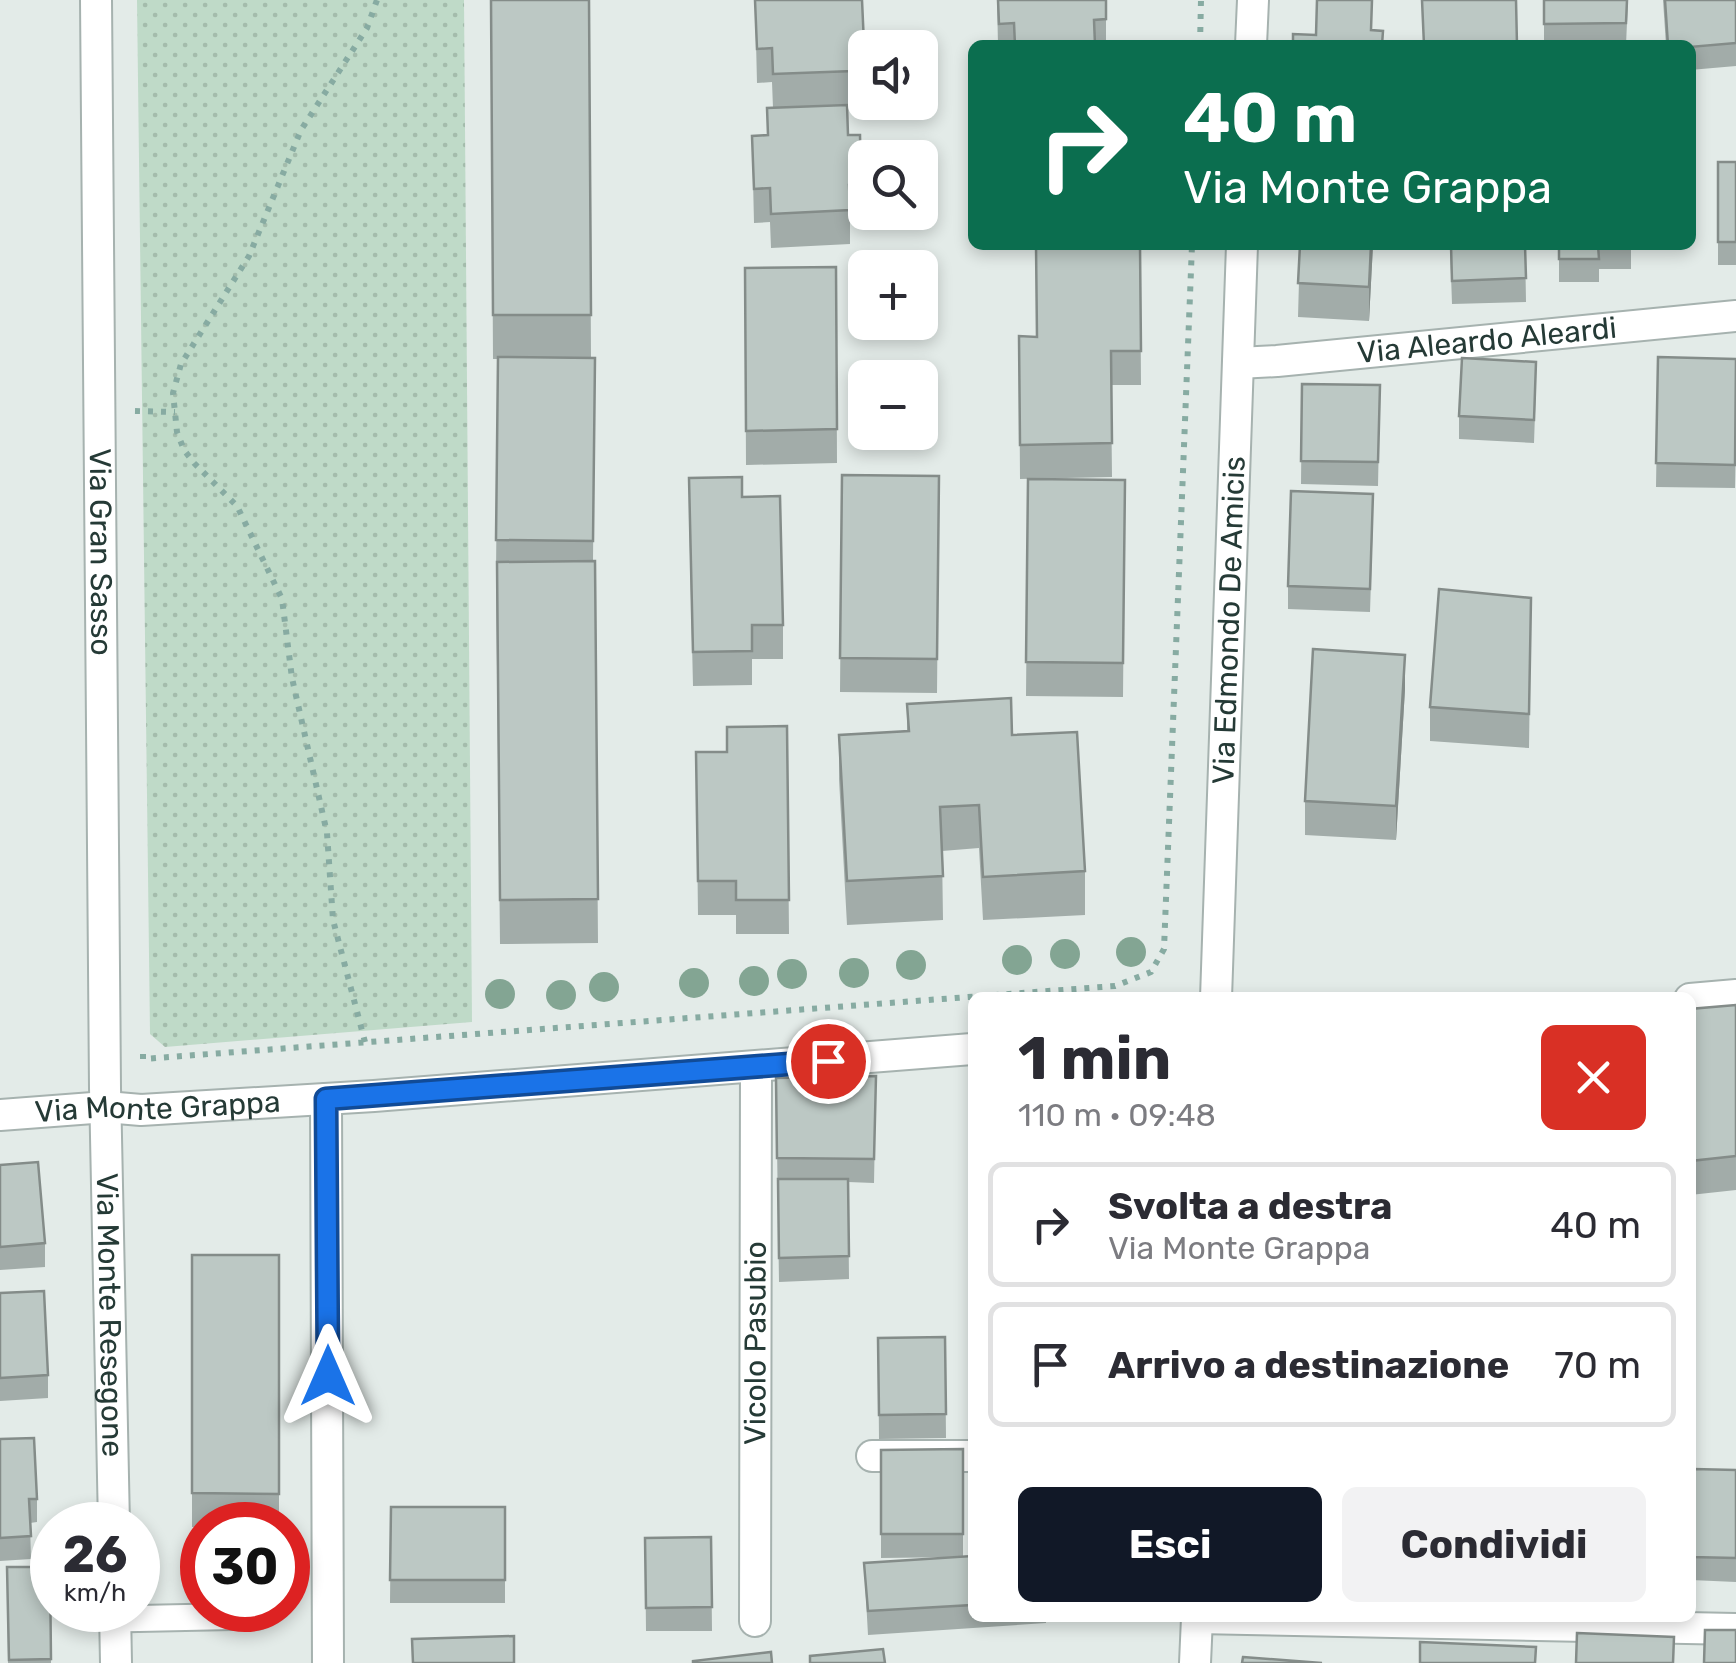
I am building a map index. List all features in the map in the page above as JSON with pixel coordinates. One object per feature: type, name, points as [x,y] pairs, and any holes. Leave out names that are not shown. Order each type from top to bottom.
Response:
[{"type":"street","name":"Via Gran Sasso","points":[[96,0],[106,1107]]},
{"type":"street","points":[[1251,40],[1253,0]]},
{"type":"street","name":"Via Edmondo De Amicis","points":[[1216,992],[1242,250]]},
{"type":"street","name":"Via Aleardo Aleardi","points":[[1238,363],[1736,316]]},
{"type":"street","points":[[1696,998],[1736,995]]},
{"type":"street","name":"Via Monte Grappa","points":[[0,1116],[106,1107],[141,1110],[326,1099],[968,1049]]},
{"type":"street","name":"Vicolo Pasubio","points":[[756,1066],[756,1622]]},
{"type":"street","points":[[326,1099],[328,1663]]},
{"type":"street","name":"Via Monte Resegone","points":[[106,1107],[114,1502]]},
{"type":"street","points":[[872,1456],[968,1456]]},
{"type":"street","points":[[1195,1663],[1197,1622]]},
{"type":"street","points":[[1377,1622],[1736,1630]]},
{"type":"street","points":[[115,1632],[116,1663]]},
{"type":"path","points":[[365,1042],[333,920],[327,833],[292,678],[282,598],[238,506],[184,450],[176,432],[173,393],[180,364],[249,256],[301,130],[368,28],[377,0]]},
{"type":"path","points":[[1200,40],[1202,0]]},
{"type":"path","points":[[1035,992],[1115,986],[1150,972],[1164,949],[1192,250]]},
{"type":"path","points":[[134,411],[174,412]]},
{"type":"path","points":[[143,1058],[968,997]]},
{"type":"green space","points":[[137,0],[464,0],[472,1022],[165,1047],[150,1034]]},
{"type":"building","points":[[491,0],[589,0],[591,315],[493,315]]},
{"type":"building","points":[[755,0],[862,0],[863,30],[848,30],[848,71],[773,74],[772,48],[757,49]]},
{"type":"building","points":[[998,0],[1106,0],[1106,19],[1094,20],[1095,40],[1015,40],[1014,23],[999,24]]},
{"type":"building","points":[[1317,0],[1372,0],[1371,30],[1383,31],[1382,40],[1293,40],[1293,34],[1316,35]]},
{"type":"building","points":[[1422,0],[1516,0],[1517,40],[1424,40]]},
{"type":"building","points":[[1544,0],[1627,0],[1626,23],[1544,24]]},
{"type":"building","points":[[1665,0],[1736,0],[1736,43],[1696,46],[1696,40],[1668,40]]},
{"type":"building","points":[[847,105],[848,135],[860,135],[860,140],[848,140],[848,210],[771,214],[770,188],[754,189],[752,136],[768,135],[767,108]]},
{"type":"building","points":[[1718,162],[1736,162],[1736,242],[1718,242]]},
{"type":"building","points":[[1036,250],[1140,250],[1141,351],[1111,351],[1112,443],[1020,445],[1019,336],[1037,337]]},
{"type":"building","points":[[1300,250],[1371,250],[1369,287],[1298,283]]},
{"type":"building","points":[[1451,250],[1525,250],[1526,278],[1452,281]]},
{"type":"building","points":[[1559,250],[1598,250],[1599,259],[1559,259]]},
{"type":"building","points":[[836,267],[837,429],[746,431],[745,268]]},
{"type":"building","points":[[498,357],[595,358],[593,541],[496,540]]},
{"type":"building","points":[[1658,357],[1736,359],[1735,465],[1656,463]]},
{"type":"building","points":[[1462,358],[1536,362],[1534,420],[1459,416]]},
{"type":"building","points":[[1302,384],[1380,385],[1378,462],[1301,461]]},
{"type":"building","points":[[842,475],[939,476],[937,659],[840,658]]},
{"type":"building","points":[[742,477],[742,497],[780,496],[783,625],[752,625],[752,651],[693,652],[689,478]]},
{"type":"building","points":[[1028,479],[1125,480],[1123,663],[1026,662]]},
{"type":"building","points":[[1291,491],[1373,494],[1370,589],[1288,586]]},
{"type":"building","points":[[595,561],[598,899],[500,900],[497,562]]},
{"type":"building","points":[[1439,589],[1531,598],[1529,714],[1430,707]]},
{"type":"building","points":[[1313,649],[1405,655],[1396,806],[1305,801]]},
{"type":"building","points":[[1011,698],[1012,735],[1077,732],[1085,871],[983,877],[979,805],[940,807],[943,876],[847,881],[839,735],[909,731],[907,704]]},
{"type":"building","points":[[787,726],[789,900],[736,900],[736,881],[698,881],[696,752],[727,752],[727,727]]},
{"type":"building","points":[[1736,1005],[1736,1156],[1696,1160],[1696,1008]]},
{"type":"building","points":[[876,1076],[874,1159],[777,1158],[776,1078]]},
{"type":"building","points":[[38,1162],[45,1243],[0,1247],[0,1165]]},
{"type":"building","points":[[778,1179],[848,1179],[849,1256],[779,1258]]},
{"type":"building","points":[[192,1255],[279,1255],[279,1494],[192,1493]]},
{"type":"building","points":[[44,1291],[48,1375],[0,1378],[0,1293]]},
{"type":"building","points":[[945,1337],[946,1414],[879,1415],[878,1338]]},
{"type":"building","points":[[34,1438],[37,1499],[29,1499],[30,1536],[0,1538],[0,1439]]},
{"type":"building","points":[[963,1449],[963,1534],[881,1534],[881,1450]]},
{"type":"building","points":[[1696,1469],[1736,1470],[1736,1558],[1696,1557]]},
{"type":"building","points":[[391,1507],[505,1507],[505,1580],[390,1580]]},
{"type":"building","points":[[711,1537],[712,1607],[646,1608],[645,1538]]},
{"type":"building","points":[[968,1556],[968,1605],[868,1611],[864,1563]]},
{"type":"building","points":[[7,1567],[30,1567],[30,1632],[51,1632],[51,1659],[9,1660]]},
{"type":"building","points":[[1705,1630],[1736,1630],[1736,1663],[1704,1663]]},
{"type":"building","points":[[1577,1633],[1674,1637],[1673,1663],[1576,1663]]},
{"type":"building","points":[[514,1636],[514,1663],[413,1663],[412,1639]]},
{"type":"building","points":[[1420,1642],[1536,1647],[1535,1663],[1420,1663]]},
{"type":"building","points":[[883,1649],[885,1663],[810,1663],[810,1656]]},
{"type":"building","points":[[771,1652],[772,1663],[693,1663],[693,1661]]},
{"type":"building","points":[[1243,1657],[1322,1663],[1242,1663]]},
{"type":"route","points":[[328,1376],[326,1099],[828,1061]]}]
